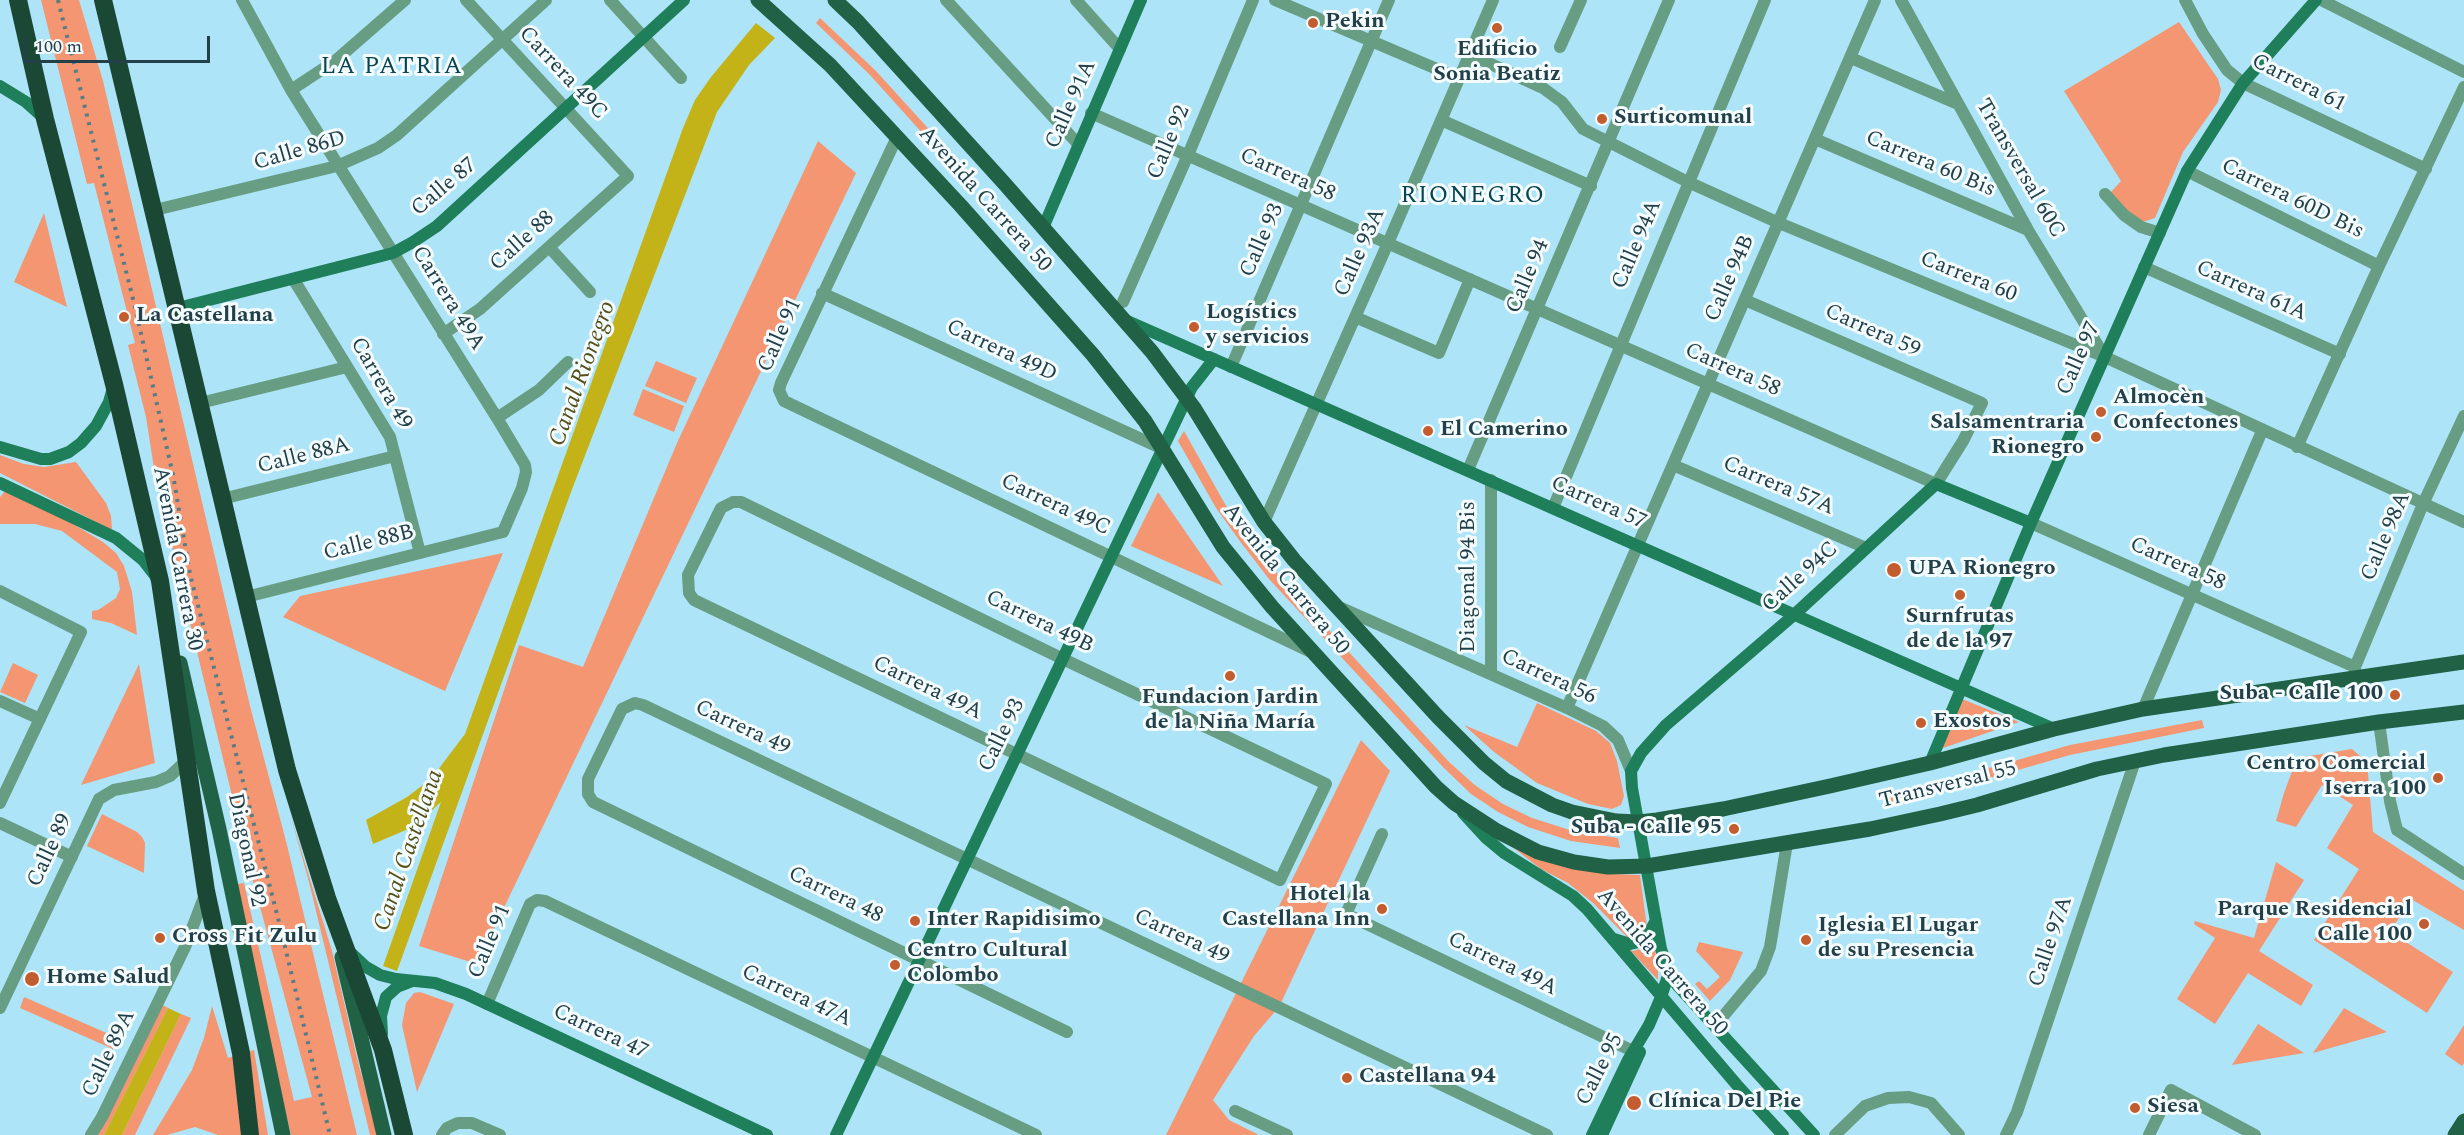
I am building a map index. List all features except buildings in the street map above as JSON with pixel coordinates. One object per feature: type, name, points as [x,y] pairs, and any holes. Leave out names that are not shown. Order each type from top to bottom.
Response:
[{"type":"highway","name":"Avenida Carrera 30","points":[[18,0],[45,119],[114,384],[160,581],[206,891],[240,1053],[250,1135]]},
{"type":"highway","points":[[103,0],[287,770],[327,898],[383,1050],[404,1135]]},
{"type":"main road","name":"Avenida Carrera 50","points":[[758,0],[817,52],[897,137],[1093,355],[1145,421],[1223,547],[1272,607],[1454,803]]},
{"type":"main road","name":"Avenida Carrera 50","points":[[839,1],[1124,320],[1187,397],[1264,522],[1294,560],[1438,717],[1506,781],[1527,794],[1594,818],[1639,822]]},
{"type":"main road","name":"Diagonal 92","points":[[160,581],[219,829],[282,1133]]},
{"type":"main road","name":"Transversal 55","points":[[1639,822],[1760,802],[1930,763],[2054,729],[2143,709],[2355,672],[2464,662]]},
{"type":"main road","name":"Transversal 55","points":[[1454,803],[1504,835],[1538,852],[1574,862],[1608,867],[1647,866],[1787,843],[1940,814],[1986,803],[2097,769],[2135,761],[2379,722],[2464,711]]},
{"type":"main road","points":[[327,898],[384,1135]]},
{"type":"main road","points":[[2455,1135],[2464,1121]]},
{"type":"street","points":[[291,90],[335,61],[405,0]]},
{"type":"street","name":"Carrera 49C","points":[[466,0],[628,176]]},
{"type":"street","name":"Calle 86D","points":[[155,210],[337,166],[378,148],[397,135],[546,0]]},
{"type":"street","points":[[610,0],[681,78]]},
{"type":"street","name":"Calle 87","points":[[178,308],[393,253],[437,226],[684,0]]},
{"type":"street","points":[[946,0],[1078,144]]},
{"type":"street","points":[[1077,0],[1120,49]]},
{"type":"street","name":"Calle 91A","points":[[1043,228],[1141,0]]},
{"type":"street","name":"Calle 92","points":[[1123,302],[1188,156],[1253,0]]},
{"type":"street","points":[[1275,0],[1458,78]]},
{"type":"street","name":"Calle 93","points":[[1231,367],[1389,0]]},
{"type":"street","name":"Calle 93A","points":[[1264,522],[1493,0]]},
{"type":"street","points":[[1560,47],[1581,0]]},
{"type":"street","name":"Calle 94","points":[[1468,470],[1670,0]]},
{"type":"street","name":"Calle 94A","points":[[1553,508],[1765,0]]},
{"type":"street","name":"Calle 94B","points":[[1567,708],[1875,0]]},
{"type":"street","name":"Transversal 60C","points":[[1901,0],[2028,230],[2104,357]]},
{"type":"street","name":"Carrera 61","points":[[2185,0],[2203,34],[2228,70],[2243,83],[2426,169]]},
{"type":"street","name":"Calle 97","points":[[1930,763],[2031,523],[2187,171],[2243,83],[2316,0]]},
{"type":"street","points":[[2322,0],[2464,72]]},
{"type":"street","name":"Carrera 49A","points":[[245,1],[291,90],[525,465],[526,472],[522,488],[502,532]]},
{"type":"street","name":"Carrera 60","points":[[1469,54],[1543,88],[1562,102],[1583,129],[1688,182],[1779,223],[2104,357],[2464,522]]},
{"type":"street","points":[[1851,58],[1958,104]]},
{"type":"street","points":[[0,86],[26,102],[45,119]]},
{"type":"street","points":[[2297,447],[2464,87]]},
{"type":"street","name":"Carrera 58","points":[[1091,113],[2192,594],[2355,672]]},
{"type":"street","points":[[1441,120],[1591,186]]},
{"type":"street","name":"Calle 91","points":[[780,395],[781,383],[897,137]]},
{"type":"street","name":"Carrera 60 Bis","points":[[1815,139],[2028,230]]},
{"type":"street","name":"Carrera 60D Bis","points":[[2187,171],[2379,266]]},
{"type":"street","name":"Calle 88","points":[[443,334],[480,309],[628,176]]},
{"type":"street","points":[[2104,194],[2124,215],[2141,227],[2160,233]]},
{"type":"street","points":[[549,247],[590,292]]},
{"type":"street","name":"Carrera 61A","points":[[2144,267],[2340,354]]},
{"type":"street","points":[[1355,317],[1439,352],[1470,279]]},
{"type":"street","name":"Carrera 49","points":[[294,280],[390,437],[420,553]]},
{"type":"street","name":"Carrera 49D","points":[[822,293],[1162,449]]},
{"type":"street","name":"Carrera 59","points":[[1745,300],[1982,403]]},
{"type":"street","name":"Carrera 57","points":[[1124,320],[1963,687],[2054,729]]},
{"type":"street","name":"Calle 93","points":[[836,1135],[1187,397],[1197,378],[1214,359]]},
{"type":"street","points":[[497,418],[539,390],[568,362]]},
{"type":"street","points":[[200,403],[347,367]]},
{"type":"street","points":[[0,447],[41,459],[50,459],[69,452],[81,443],[96,426],[109,402],[114,384]]},
{"type":"street","name":"Carrera 49C","points":[[780,395],[790,405],[1113,556],[1315,654]]},
{"type":"street","name":"Calle 94C","points":[[1631,771],[1641,753],[1666,725],[1795,614],[1936,484],[1963,441],[1982,403]]},
{"type":"street","name":"Calle 98A","points":[[2355,672],[2423,504],[2464,416]]},
{"type":"street","points":[[2143,709],[2262,431]]},
{"type":"street","name":"Calle 88A","points":[[222,499],[395,456]]},
{"type":"street","name":"Carrera 57A","points":[[1672,465],[1866,548]]},
{"type":"street","name":"Diagonal 94 Bis","points":[[1491,480],[1491,674]]},
{"type":"street","points":[[0,483],[116,538],[143,560],[160,581]]},
{"type":"street","name":"Carrera 49A","points":[[733,502],[721,508],[688,576],[689,593],[694,600],[1280,880]]},
{"type":"street","name":"Carrera 49B","points":[[733,502],[741,502],[1326,784],[1280,880]]},
{"type":"street","name":"Calle 88B","points":[[246,597],[502,532]]},
{"type":"street","points":[[0,591],[81,632],[0,803]]},
{"type":"street","name":"Carrera 56","points":[[1337,607],[1567,708],[1610,732],[1623,749],[1631,771],[1647,866]]},
{"type":"street","points":[[0,701],[40,719]]},
{"type":"street","name":"Carrera 49","points":[[635,703],[1547,1135]]},
{"type":"street","name":"Carrera 48","points":[[635,703],[622,709],[588,779],[588,794],[593,802],[1067,1032]]},
{"type":"street","points":[[2379,722],[2390,801],[2397,830],[2464,874]]},
{"type":"street","name":"Calle 89","points":[[0,1008],[5,986],[72,857],[94,809],[106,794],[163,779],[176,772],[186,761]]},
{"type":"street","name":"Calle 97A","points":[[2006,1135],[2017,1112],[2135,761]]},
{"type":"street","name":"Avenida Carrera 50","points":[[1454,803],[1486,838],[1504,853],[1573,896],[1613,938],[1661,997],[1783,1135]]},
{"type":"street","points":[[0,823],[72,857]]},
{"type":"street","name":"Carrera 49A","points":[[1382,834],[1346,914],[1636,1052]]},
{"type":"street","points":[[1715,1026],[1761,971],[1770,947],[1787,843]]},
{"type":"street","name":"Avenida Carrera 50","points":[[1647,866],[1656,920],[1669,973],[1677,985],[1814,1135]]},
{"type":"street","name":"Calle 89A","points":[[91,1135],[185,947],[206,891]]},
{"type":"street","name":"Calle 91","points":[[487,1004],[530,904],[537,900]]},
{"type":"street","name":"Carrera 47A","points":[[537,900],[545,901],[1036,1135]]},
{"type":"street","points":[[1613,938],[1621,943],[1639,942],[1647,937],[1656,920]]},
{"type":"street","name":"Carrera 47","points":[[344,945],[354,957],[373,971],[396,980],[435,983],[487,1004],[767,1135]]},
{"type":"street","name":"Calle 95","points":[[1592,1135],[1649,1025],[1669,973]]},
{"type":"street","points":[[383,1050],[381,1016],[386,997],[397,987],[412,981]]},
{"type":"street","name":"Calle 95","points":[[1602,1135],[1636,1052]]},
{"type":"street","points":[[2149,1135],[2171,1090],[2255,1135]]},
{"type":"street","points":[[1835,1135],[1865,1106],[1888,1098],[1909,1097],[1931,1103],[1959,1135]]},
{"type":"street","points":[[1235,1111],[1287,1135]]},
{"type":"street","points":[[442,1135],[447,1128],[458,1123],[472,1123],[500,1135]]},
{"type":"shaded area","points":[[41,0],[79,0],[103,81],[250,706],[286,841],[357,1135],[291,1135],[237,884],[244,883],[294,1101],[312,1097],[251,874],[190,623],[154,468],[146,417],[128,345],[135,343],[94,183],[87,184]]},
{"type":"shaded area","points":[[820,18],[876,71],[975,180],[969,185],[870,75],[816,23]]},
{"type":"shaded area","points":[[2179,22],[2218,79],[2221,90],[2218,102],[2183,152],[2155,218],[2143,222],[2124,208],[2110,193],[2121,181],[2064,91]]},
{"type":"shaded area","points":[[756,23],[775,38],[749,65],[717,112],[571,492],[397,971],[383,966],[441,802],[413,827],[373,844],[366,820],[407,797],[431,779],[465,734],[683,128],[695,100]]},
{"type":"shaded area","points":[[818,141],[856,173],[477,964],[419,946],[519,645],[583,667],[677,443]]},
{"type":"shaded area","points":[[44,213],[67,307],[14,282]]},
{"type":"shaded area","points":[[656,361],[697,378],[686,403],[645,386]]},
{"type":"shaded area","points":[[643,389],[684,406],[674,432],[633,415]]},
{"type":"shaded area","points":[[1184,431],[1225,504],[1249,540],[1449,762],[1476,786],[1503,804],[1532,818],[1573,831],[1618,838],[1620,848],[1571,841],[1528,827],[1498,812],[1471,794],[1443,767],[1269,579],[1216,508],[1178,441]]},
{"type":"shaded area","points":[[0,455],[24,464],[44,467],[76,462],[106,503],[111,516],[112,530],[0,473]]},
{"type":"shaded area","points":[[5,491],[68,521],[103,542],[116,553],[124,566],[132,592],[137,635],[111,623],[92,619],[92,611],[98,610],[116,598],[120,589],[117,572],[62,531],[35,524],[0,524],[0,497]]},
{"type":"shaded area","points":[[1158,492],[1223,586],[1131,546]]},
{"type":"shaded area","points":[[503,553],[445,691],[283,617],[300,596]]},
{"type":"shaded area","points":[[13,663],[38,675],[25,703],[0,692]]},
{"type":"shaded area","points":[[139,664],[155,763],[81,785]]},
{"type":"shaded area","points":[[1962,699],[2019,722],[1940,749]]},
{"type":"shaded area","points":[[1537,703],[1596,731],[1610,743],[1617,761],[1624,796],[1621,805],[1612,809],[1588,804],[1537,783],[1494,752],[1464,725],[1517,747]]},
{"type":"shaded area","points":[[2202,720],[2204,728],[2070,755],[1888,804],[1887,795],[2070,745]]},
{"type":"shaded area","points":[[1361,740],[1390,771],[1279,1007],[1254,1036],[1213,1100],[1229,1120],[1259,1135],[1166,1135]]},
{"type":"shaded area","points":[[2352,749],[2367,762],[2373,832],[2464,891],[2464,930],[2411,899],[2390,932],[2453,972],[2427,1013],[2314,940],[2359,869],[2327,848],[2353,805],[2322,785],[2296,827],[2276,821],[2297,758]]},
{"type":"shaded area","points":[[102,814],[137,832],[142,837],[145,843],[144,873],[87,846]]},
{"type":"shaded area","points":[[290,814],[332,951],[378,1135],[370,1135],[309,882]]},
{"type":"shaded area","points":[[1511,846],[1615,874],[1640,875],[1647,928],[1642,936],[1628,938],[1593,903],[1568,883],[1541,869]]},
{"type":"shaded area","points":[[2276,862],[2304,880],[2259,951],[2313,985],[2301,1006],[2248,973],[2215,1024],[2177,999],[2215,938],[2194,924],[2195,921],[2254,938]]},
{"type":"shaded area","points":[[1653,942],[1658,965],[1658,980],[1628,948],[1633,951]]},
{"type":"shaded area","points":[[1699,942],[1743,952],[1730,980],[1710,1001],[1695,984],[1699,981],[1707,989],[1720,977],[1696,951]]},
{"type":"shaded area","points":[[420,992],[454,1004],[417,1092],[402,1025],[406,1003],[414,993]]},
{"type":"shaded area","points":[[24,997],[118,1038],[113,1049],[20,1008]]},
{"type":"shaded area","points":[[161,1004],[168,1008],[104,1135],[98,1135]]},
{"type":"shaded area","points":[[212,1006],[228,1058],[254,1050],[268,1135],[218,1135],[195,1127],[167,1135],[153,1135],[192,1070],[204,1038]]},
{"type":"shaded area","points":[[168,1008],[181,1014],[122,1135],[104,1135]]},
{"type":"shaded area","points":[[2344,1008],[2387,1032],[2313,1053]]},
{"type":"shaded area","points":[[181,1014],[191,1018],[135,1135],[122,1135]]},
{"type":"shaded area","points":[[2258,1024],[2304,1053],[2232,1065]]},
{"type":"shaded area","points":[[2464,1025],[2464,1063],[2462,1066],[2445,1054]]},
{"type":"railway","points":[[58,0],[135,307],[173,475],[190,574],[281,930],[330,1135]]},
{"type":"place","name":"Pekin","points":[[1313,23]]},
{"type":"place","name":"Edificio Sonia Beatiz","points":[[1497,28]]},
{"type":"place","name":"Surticomunal","points":[[1602,119]]},
{"type":"place","name":"La Castellana","points":[[124,317]]},
{"type":"place","name":"Logístics y servicios","points":[[1194,327]]},
{"type":"place","name":"Almocèn Confectones","points":[[2101,412]]},
{"type":"place","name":"El Camerino","points":[[1428,431]]},
{"type":"place","name":"Salsamentraria Rionegro","points":[[2096,437]]},
{"type":"place","name":"UPA Rionegro","points":[[1894,570]]},
{"type":"place","name":"Surnfrutas de de la 97","points":[[1960,595]]},
{"type":"place","name":"Fundacion Jardin de la Niña María","points":[[1230,676]]},
{"type":"place","name":"Suba - Calle 100","points":[[2395,695]]},
{"type":"place","name":"Exostos","points":[[1921,723]]},
{"type":"place","name":"Centro Comercial Iserra 100","points":[[2438,778]]},
{"type":"place","name":"Suba - Calle 95","points":[[1734,829]]},
{"type":"place","name":"Hotel la Castellana Inn","points":[[1382,909]]},
{"type":"place","name":"Inter Rapidisimo","points":[[915,921]]},
{"type":"place","name":"Parque Residencial Calle 100","points":[[2424,924]]},
{"type":"place","name":"Cross Fit Zulu","points":[[160,938]]},
{"type":"place","name":"Iglesia El Lugar de su Presencia","points":[[1806,940]]},
{"type":"place","name":"Centro Cultural Colombo","points":[[895,965]]},
{"type":"place","name":"Home Salud","points":[[32,979]]},
{"type":"place","name":"Castellana 94","points":[[1347,1078]]},
{"type":"place","name":"Clínica Del Pie","points":[[1634,1103]]},
{"type":"place","name":"Siesa","points":[[2135,1108]]},
{"type":"district","name":"LA PATRIA","points":[[392,68]]},
{"type":"district","name":"RIONEGRO","points":[[1473,197]]},
{"type":"water label","name":"Canal Rionegro","points":[[584,374]]},
{"type":"water label","name":"Canal Castellana","points":[[410,851]]}]
